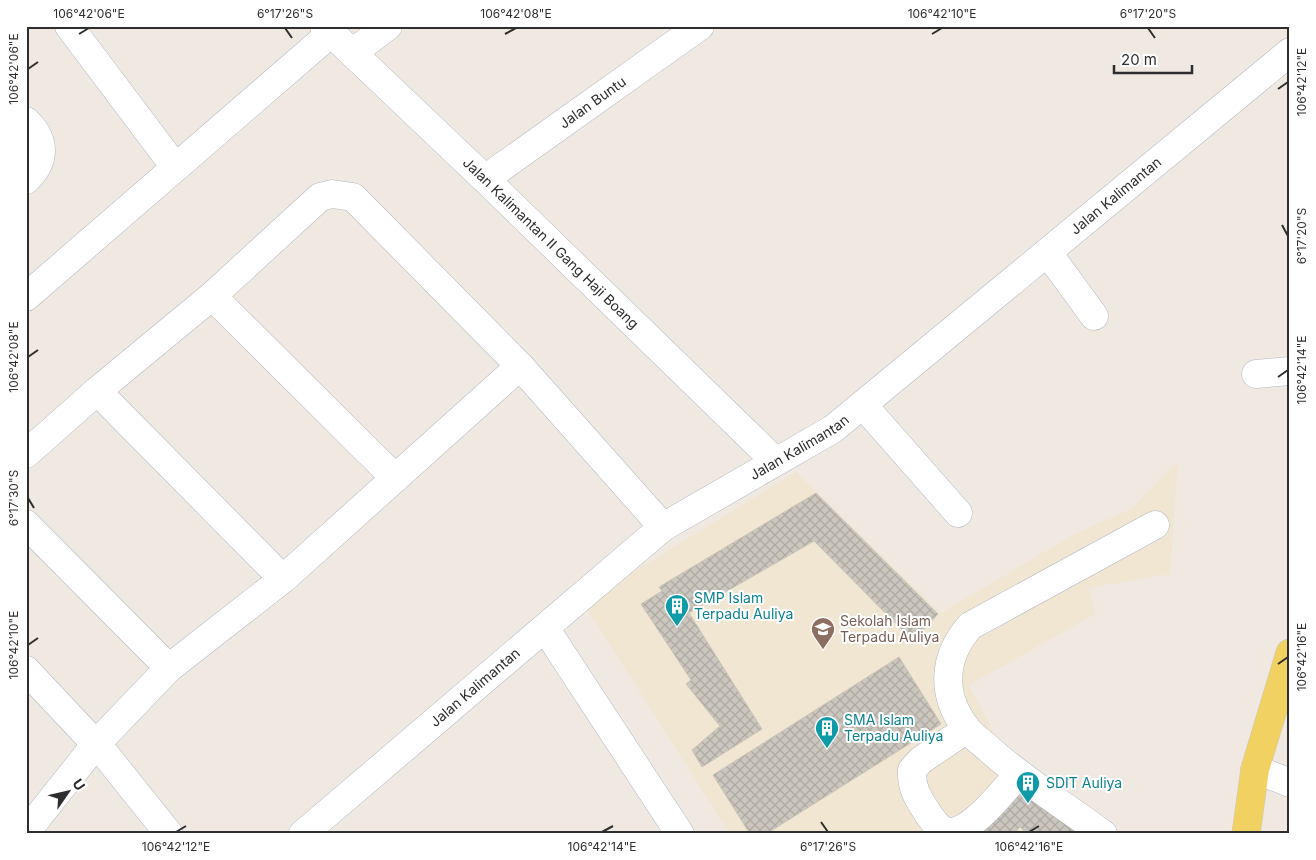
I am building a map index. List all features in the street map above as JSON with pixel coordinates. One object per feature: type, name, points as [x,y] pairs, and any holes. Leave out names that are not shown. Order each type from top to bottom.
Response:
[{"type":"main road","points":[[1246,834],[1255,769],[1290,653]]},
{"type":"street","points":[[69,26],[175,167]]},
{"type":"street","points":[[352,53],[388,26]]},
{"type":"street","name":"Jalan Buntu","points":[[486,179],[700,26]]},
{"type":"street","points":[[26,297],[328,30]]},
{"type":"street","name":"Jalan Kalimantan II Gang Haji Boang","points":[[328,30],[486,179],[775,461]]},
{"type":"street","name":"Jalan Kalimantan","points":[[303,834],[663,527],[833,429],[1290,52]]},
{"type":"street","points":[[26,121],[40,139],[43,150],[39,164],[26,180]]},
{"type":"street","points":[[26,454],[97,391],[212,296],[320,197],[332,194],[353,197],[520,366],[663,527]]},
{"type":"street","points":[[1048,253],[1094,316]]},
{"type":"street","points":[[212,296],[395,478]]},
{"type":"street","points":[[26,832],[96,744],[169,668],[283,579],[520,366]]},
{"type":"street","points":[[1256,374],[1290,371]]},
{"type":"street","points":[[97,391],[283,579]]},
{"type":"street","points":[[863,405],[958,513]]},
{"type":"street","points":[[26,524],[169,668]]},
{"type":"street","points":[[1103,834],[1018,774],[967,729],[949,695],[947,683],[948,665],[961,636],[970,626],[1155,525]]},
{"type":"street","points":[[545,628],[680,834]]},
{"type":"street","points":[[26,670],[96,744],[169,834]]},
{"type":"street","points":[[967,729],[921,760],[912,770],[911,784],[936,825],[946,832],[958,831],[969,826],[1018,774]]},
{"type":"street","points":[[1255,769],[1290,783]]},
{"type":"shaded area","name":"Sekolah Islam Terpadu Auliya","points":[[1178,461],[1170,574],[1089,588],[1095,614],[969,685],[999,742],[1123,834],[730,834],[588,610],[617,582],[796,472],[941,613],[1075,534],[1131,509]]},
{"type":"building","name":"SMP Islam Terpadu Auliya","points":[[816,493],[938,614],[913,641],[814,541],[689,613],[762,729],[702,767],[692,750],[720,726],[686,684],[691,680],[641,604],[662,591],[659,587]]},
{"type":"building","name":"SMA Islam Terpadu Auliya","points":[[899,657],[941,724],[766,834],[750,834],[713,775]]},
{"type":"building","name":"SDIT Auliya","points":[[1025,781],[1084,834],[1027,834],[1020,827],[1014,834],[978,834]]},
{"type":"place","name":"SMP Islam Terpadu Auliya","points":[[677,627]]},
{"type":"place","name":"Sekolah Islam Terpadu Auliya","points":[[823,650]]},
{"type":"place","name":"SMA Islam Terpadu Auliya","points":[[827,749]]},
{"type":"place","name":"SDIT Auliya","points":[[1028,804]]}]
